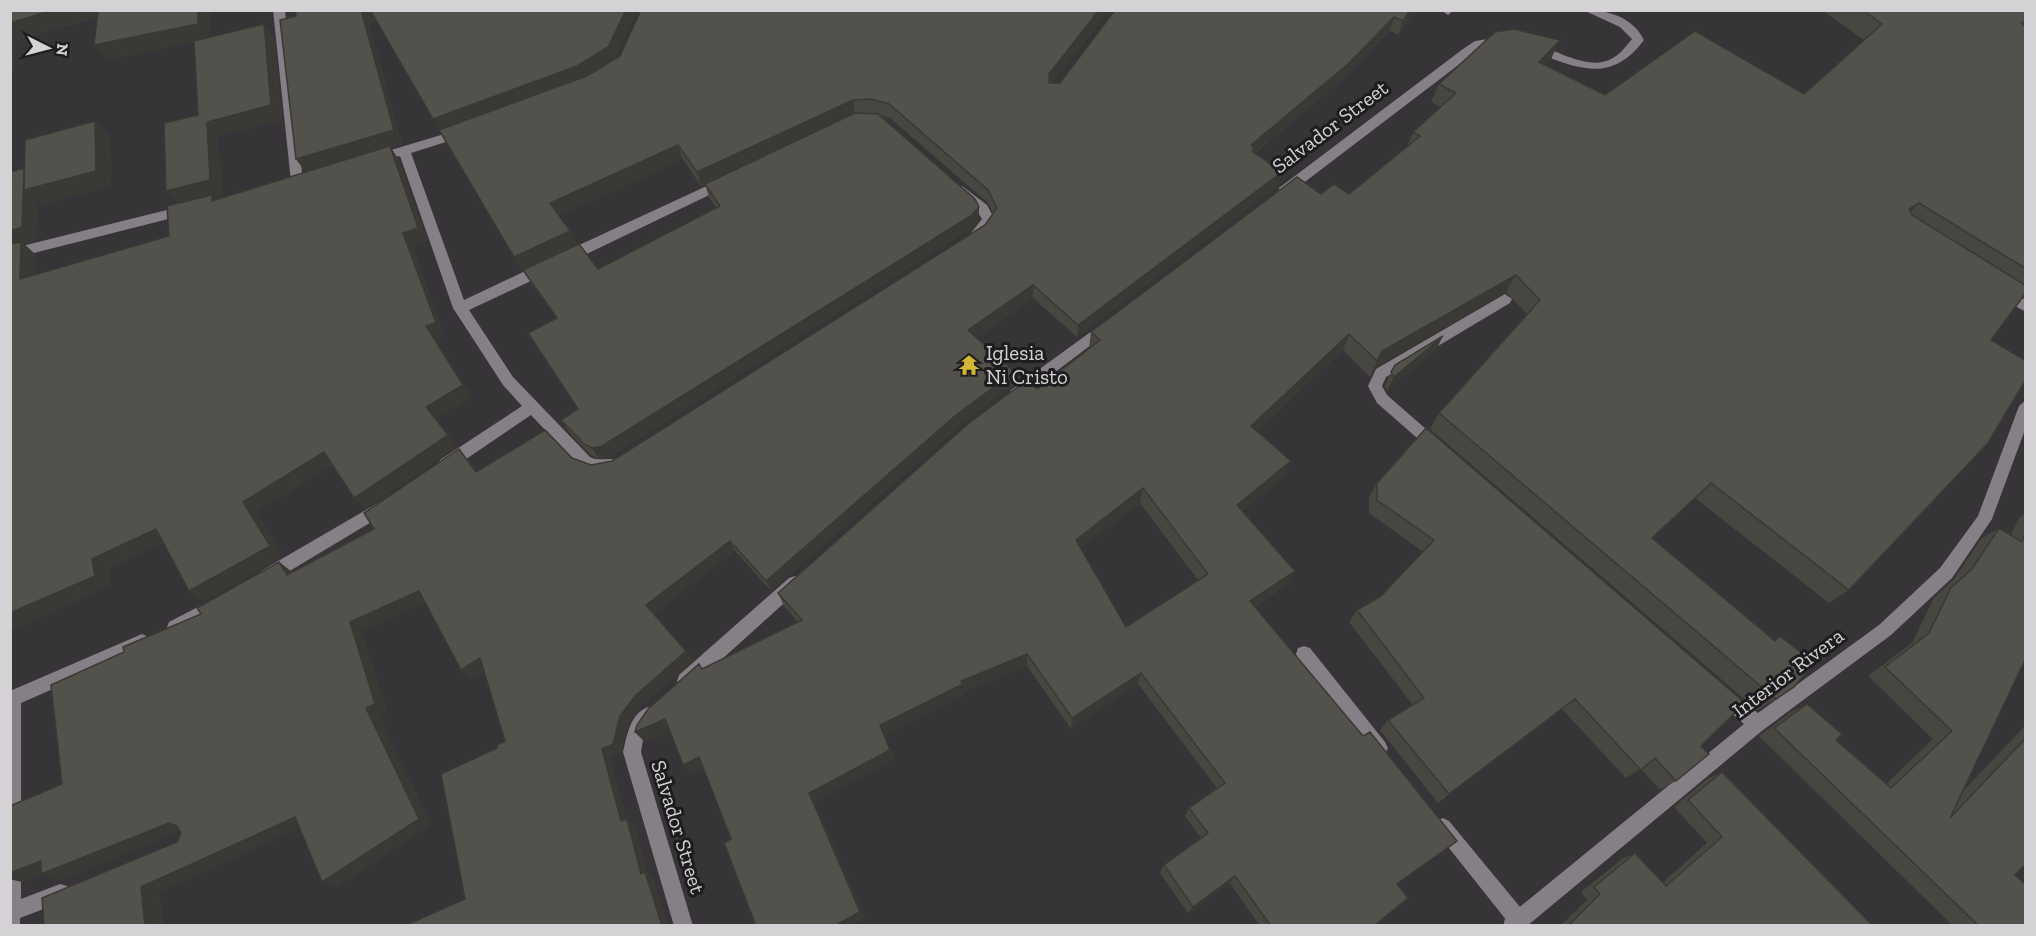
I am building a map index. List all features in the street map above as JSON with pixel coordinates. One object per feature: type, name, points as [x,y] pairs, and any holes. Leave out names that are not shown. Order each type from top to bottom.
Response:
[{"type":"street","points":[[279,10],[297,182]]},
{"type":"street","name":"Salvador Street","points":[[1270,201],[1479,44],[1498,41],[1520,43],[1585,64],[1604,66],[1617,62],[1638,40],[1635,32],[1625,24],[1588,10]]},
{"type":"street","points":[[382,157],[473,129]]},
{"type":"street","points":[[404,151],[460,308],[508,381],[585,462],[598,468],[613,465],[623,459]]},
{"type":"street","points":[[460,308],[738,176]]},
{"type":"street","points":[[956,185],[982,208],[989,220],[979,233],[969,239]]},
{"type":"street","points":[[10,254],[205,206]]},
{"type":"street","points":[[1987,283],[2025,307]]},
{"type":"street","points":[[1454,461],[1382,399],[1375,386],[1381,373],[1505,299]]},
{"type":"street","points":[[1001,405],[1121,315]]},
{"type":"street","points":[[433,473],[533,406]]},
{"type":"street","name":"Interior Rivera","points":[[1515,923],[1757,724],[1885,630],[1946,573],[1984,519],[2025,406]]},
{"type":"street","points":[[252,584],[354,527],[393,500]]},
{"type":"street","points":[[676,689],[807,573]]},
{"type":"street","points":[[11,926],[12,700],[181,624],[232,595]]},
{"type":"street","points":[[1304,654],[1392,764]]},
{"type":"street","points":[[1712,685],[1757,724]]},
{"type":"street","name":"Salvador Street","points":[[658,705],[636,731],[632,752],[684,926]]},
{"type":"street","points":[[1429,810],[1515,923]]},
{"type":"street","points":[[11,913],[77,885]]},
{"type":"building","points":[[10,10],[53,10],[10,23]]},
{"type":"building","points":[[98,10],[198,10],[198,24],[94,45]]},
{"type":"building","points":[[295,10],[361,10],[394,130],[296,159],[280,20],[296,16]]},
{"type":"building","points":[[370,10],[626,10],[608,47],[577,66],[433,119]]},
{"type":"building","points":[[641,10],[1099,10],[1049,74],[1049,83],[1060,83],[1115,10],[1410,10],[1403,21],[1394,17],[1348,64],[1251,145],[1255,149],[1252,151],[1282,172],[1078,325],[1033,285],[968,330],[1014,372],[956,415],[766,581],[730,541],[646,605],[686,651],[635,696],[620,716],[613,744],[602,749],[621,821],[627,819],[641,874],[645,872],[662,926],[404,926],[465,899],[441,774],[497,748],[497,745],[505,741],[480,658],[461,670],[419,591],[350,622],[375,704],[366,708],[419,819],[322,882],[295,817],[141,887],[145,926],[44,926],[42,898],[177,842],[181,833],[177,826],[169,823],[41,874],[41,861],[10,873],[10,806],[62,784],[51,685],[124,652],[123,647],[201,614],[197,608],[279,562],[287,575],[374,529],[364,513],[459,449],[476,472],[545,430],[572,458],[591,465],[612,461],[985,225],[997,208],[988,190],[889,104],[871,99],[853,100],[697,172],[678,145],[550,203],[570,231],[514,257],[439,130],[587,76],[620,56]]},
{"type":"building","points":[[1863,10],[2025,10],[2025,21],[2021,23],[2025,26],[2025,268],[1919,203],[1909,209],[1912,215],[2025,285],[2025,294],[1991,340],[2025,360],[2025,381],[1988,443],[1849,590],[1711,483],[1652,538],[1775,641],[1780,636],[1814,663],[1794,687],[1776,699],[1439,413],[1540,300],[1516,275],[1382,351],[1377,361],[1349,334],[1251,426],[1291,461],[1237,505],[1295,571],[1250,601],[1363,736],[1370,732],[1457,841],[1397,884],[1408,898],[1374,926],[1271,926],[1235,876],[1193,907],[1164,865],[1208,833],[1189,808],[1225,783],[1141,673],[1072,718],[1027,654],[961,681],[963,684],[880,725],[890,750],[809,793],[860,912],[839,923],[840,926],[756,926],[724,843],[731,839],[699,757],[683,765],[665,719],[635,732],[637,725],[648,709],[699,664],[702,669],[802,620],[778,593],[969,423],[1027,380],[1037,389],[1100,340],[1091,332],[1297,177],[1321,194],[1334,184],[1349,194],[1420,136],[1413,132],[1456,93],[1439,84],[1495,32],[1514,29],[1560,40],[1539,62],[1605,95],[1695,31],[1804,94],[1882,24]],"holes":[[[1143,488],[1208,574],[1126,627],[1076,540]]]},
{"type":"building","points":[[264,24],[271,105],[207,122],[210,180],[166,191],[164,123],[198,115],[194,41]]},
{"type":"building","points":[[855,113],[878,114],[975,199],[979,207],[972,215],[602,446],[592,448],[584,444],[561,420],[578,409],[528,333],[557,318],[523,270],[579,244],[598,269],[720,206],[705,184]]},
{"type":"building","points":[[95,121],[96,171],[24,190],[25,140]]},
{"type":"building","points":[[390,146],[418,228],[403,233],[436,323],[426,326],[463,385],[426,407],[448,435],[354,498],[324,452],[243,502],[270,546],[189,591],[156,529],[92,559],[95,576],[10,613],[10,244],[21,242],[20,279],[169,236],[167,206],[212,195],[212,201]]},
{"type":"building","points":[[24,168],[22,227],[10,231],[10,172]]},
{"type":"building","points":[[1443,336],[1394,377],[1391,372],[1395,365]]},
{"type":"building","points":[[1426,428],[1745,703],[1701,746],[1709,754],[1676,781],[1655,758],[1641,770],[1575,699],[1449,794],[1388,720],[1424,698],[1357,610],[1380,597],[1434,540],[1377,500],[1377,483]]},
{"type":"building","points":[[1999,528],[2022,542],[2025,534],[2025,660],[1950,818],[2025,739],[2025,865],[2015,875],[2025,884],[2025,926],[1979,926],[1774,728],[1807,704],[1842,734],[1836,740],[1891,788],[1952,731],[1885,667],[1929,633],[1951,588],[1972,569]]},
{"type":"building","points":[[1722,772],[1873,926],[1568,926],[1600,894],[1594,887],[1635,853],[1666,886],[1722,837],[1688,800]]},
{"type":"place","name":"Iglesia Ni Cristo","points":[[969,365]]}]
